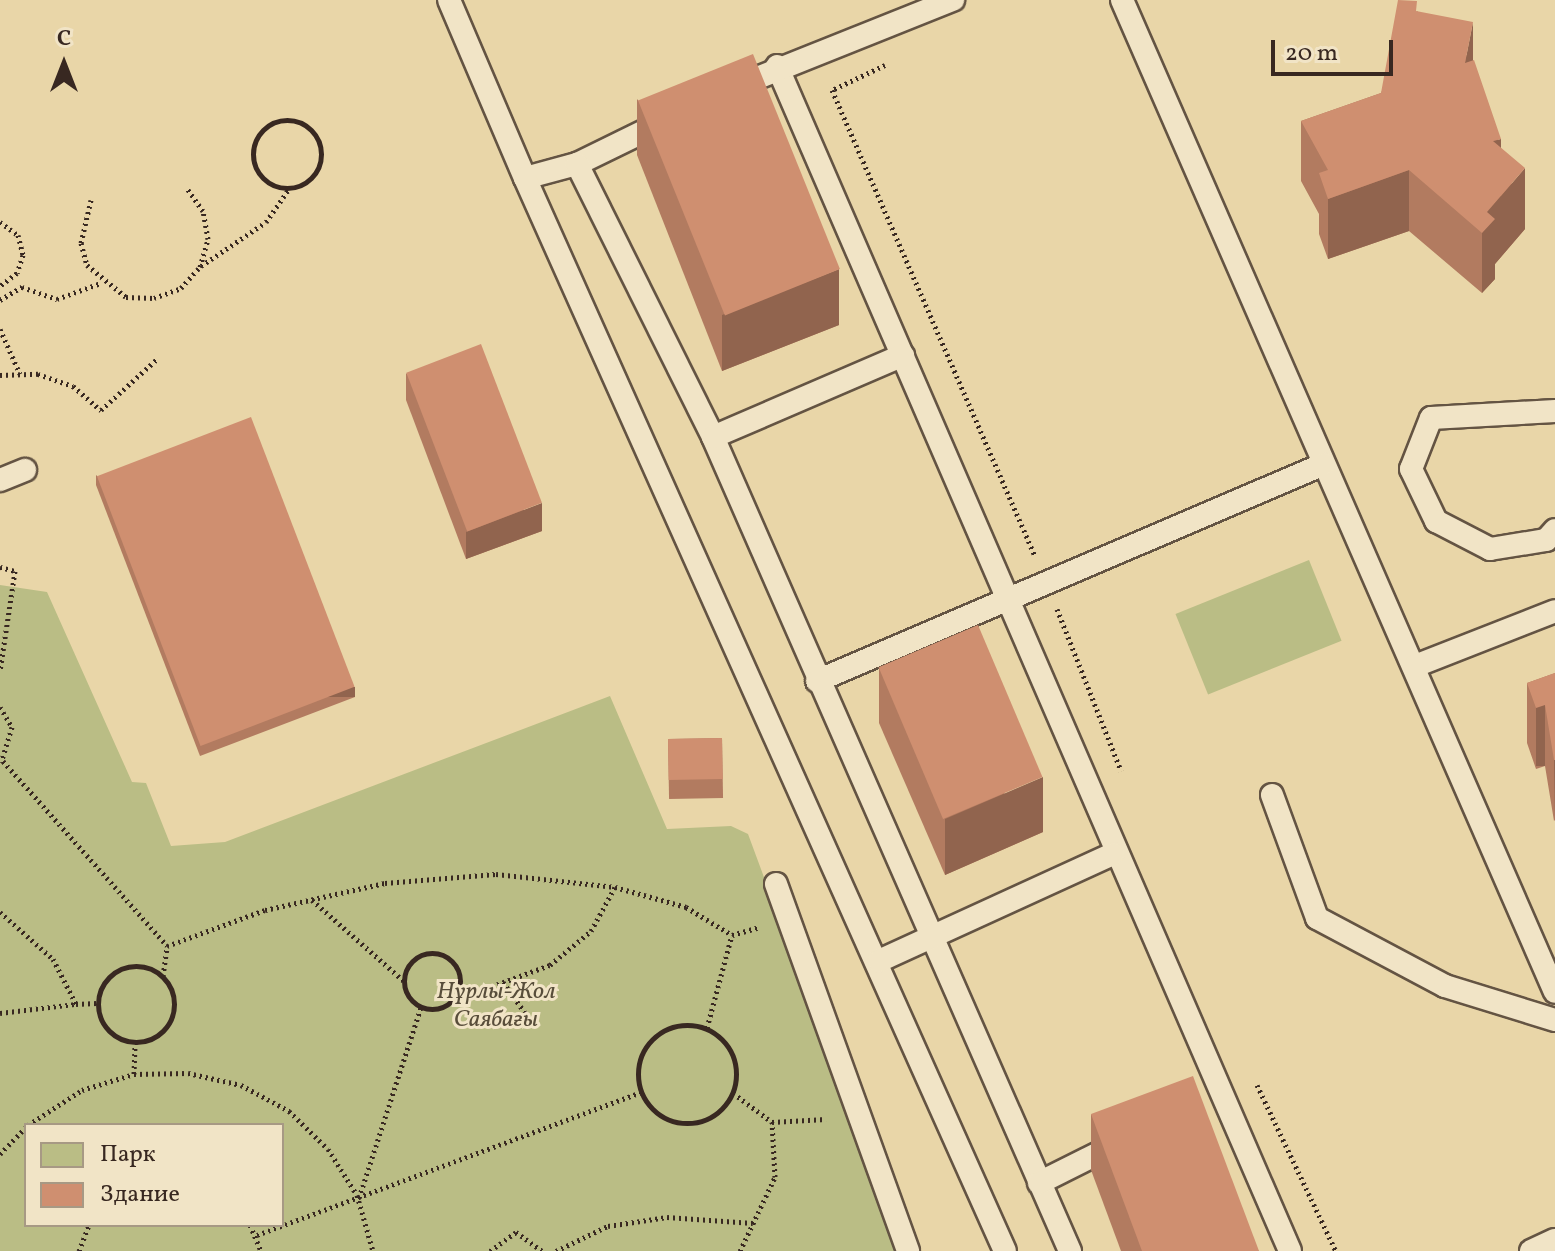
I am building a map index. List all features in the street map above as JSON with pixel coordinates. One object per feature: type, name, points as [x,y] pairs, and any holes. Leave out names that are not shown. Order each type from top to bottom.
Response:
[{"type":"lane","points":[[449,0],[525,178],[879,961],[1005,1251]]},
{"type":"lane","points":[[707,101],[777,66],[953,0]]},
{"type":"lane","points":[[1122,0],[1555,992]]},
{"type":"lane","points":[[777,66],[903,355],[1113,854],[1290,1251]]},
{"type":"lane","points":[[525,178],[577,164],[678,115]]},
{"type":"lane","points":[[577,164],[713,437],[817,681],[1070,1251]]},
{"type":"lane","points":[[713,437],[903,355]]},
{"type":"lane","points":[[1555,411],[1431,418],[1411,469],[1436,521],[1490,549],[1546,540],[1555,530]]},
{"type":"lane","points":[[817,681],[1004,596],[1324,464]]},
{"type":"lane","points":[[0,480],[25,470]]},
{"type":"lane","points":[[1415,666],[1555,611]]},
{"type":"lane","points":[[1272,795],[1317,918],[1445,986],[1555,1020]]},
{"type":"lane","points":[[879,961],[1113,854]]},
{"type":"lane","points":[[776,884],[908,1251]]},
{"type":"lane","points":[[1192,1106],[1220,1092]]},
{"type":"lane","points":[[1039,1183],[1136,1134]]},
{"type":"lane","points":[[1531,1251],[1555,1240]]},
{"type":"path","points":[[91,200],[81,243],[101,283],[126,297],[154,298],[181,288],[200,267],[266,222],[289,189],[315,175],[321,145],[301,122],[285,120],[259,134],[253,164],[273,186],[289,189]]},
{"type":"path","points":[[187,188],[203,211],[208,239],[200,267]]},
{"type":"path","points":[[0,222],[18,235],[17,273],[22,287]]},
{"type":"path","points":[[0,286],[17,273]]},
{"type":"path","points":[[0,300],[22,287],[57,299],[101,283]]},
{"type":"path","points":[[0,329],[20,374]]},
{"type":"path","points":[[0,375],[20,374],[73,386],[101,410],[157,359]]},
{"type":"path","points":[[0,567],[15,571],[0,671]]},
{"type":"path","points":[[0,707],[12,727],[1,762],[167,946],[163,977]]},
{"type":"path","points":[[167,946],[312,899],[385,883],[496,874],[615,887],[686,907],[732,935],[787,919]]},
{"type":"path","points":[[421,1007],[452,1001],[550,965],[591,931],[615,887]]},
{"type":"path","points":[[312,899],[404,981],[421,1007]]},
{"type":"path","points":[[0,912],[53,959],[76,1004]]},
{"type":"path","points":[[707,1028],[732,935]]},
{"type":"path","points":[[404,981],[422,955],[443,955],[461,982],[452,1001]]},
{"type":"path","points":[[121,968],[151,968],[163,977],[175,1004],[171,1019],[135,1043],[108,1031],[97,1003],[108,976],[121,968]]},
{"type":"path","points":[[503,982],[531,1021]]},
{"type":"path","points":[[0,1013],[97,1003]]},
{"type":"path","points":[[358,1199],[421,1007]]},
{"type":"path","points":[[668,1027],[707,1028],[733,1055],[733,1093],[722,1109],[687,1124],[667,1120],[641,1092],[639,1064],[652,1038],[668,1027]]},
{"type":"path","points":[[134,1074],[135,1043]]},
{"type":"path","points":[[32,1123],[82,1090],[134,1074],[188,1073],[241,1085],[289,1111],[328,1149],[358,1199],[373,1251]]},
{"type":"path","points":[[284,1225],[641,1092]]},
{"type":"path","points":[[733,1093],[772,1122],[857,1111]]},
{"type":"path","points":[[740,1251],[775,1177],[772,1122]]},
{"type":"path","points":[[0,1154],[24,1129]]},
{"type":"path","points":[[556,1251],[608,1226],[667,1217],[753,1223]]},
{"type":"path","points":[[79,1251],[88,1227]]},
{"type":"path","points":[[251,1227],[261,1251]]},
{"type":"path","points":[[257,1235],[279,1227]]},
{"type":"path","points":[[490,1251],[516,1232],[542,1251]]},
{"type":"green space","points":[[1309,560],[1342,641],[1208,695],[1175,614]]},
{"type":"green space","name":"Нұрлы-Жол Саябағы","points":[[0,585],[47,592],[132,782],[146,783],[171,846],[225,842],[610,696],[667,829],[731,826],[748,834],[902,1251],[0,1251]]},
{"type":"building","points":[[1398,0],[1417,1],[1416,11],[1473,22],[1465,63],[1474,60],[1501,139],[1493,141],[1525,168],[1487,212],[1495,219],[1482,233],[1409,170],[1328,199],[1319,173],[1328,170],[1301,121],[1381,93]]},
{"type":"building","points":[[753,54],[840,269],[725,316],[638,100]]},
{"type":"building","points":[[481,344],[542,503],[467,531],[406,373]]},
{"type":"building","points":[[251,417],[355,687],[201,746],[97,476]]},
{"type":"building","points":[[978,625],[1042,777],[943,819],[879,667]]},
{"type":"building","points":[[1555,673],[1554,760],[1545,705],[1536,708],[1527,683]]},
{"type":"building","points":[[722,738],[723,779],[669,780],[668,739]]},
{"type":"building","points":[[1193,1076],[1259,1251],[1142,1251],[1091,1114]]}]
